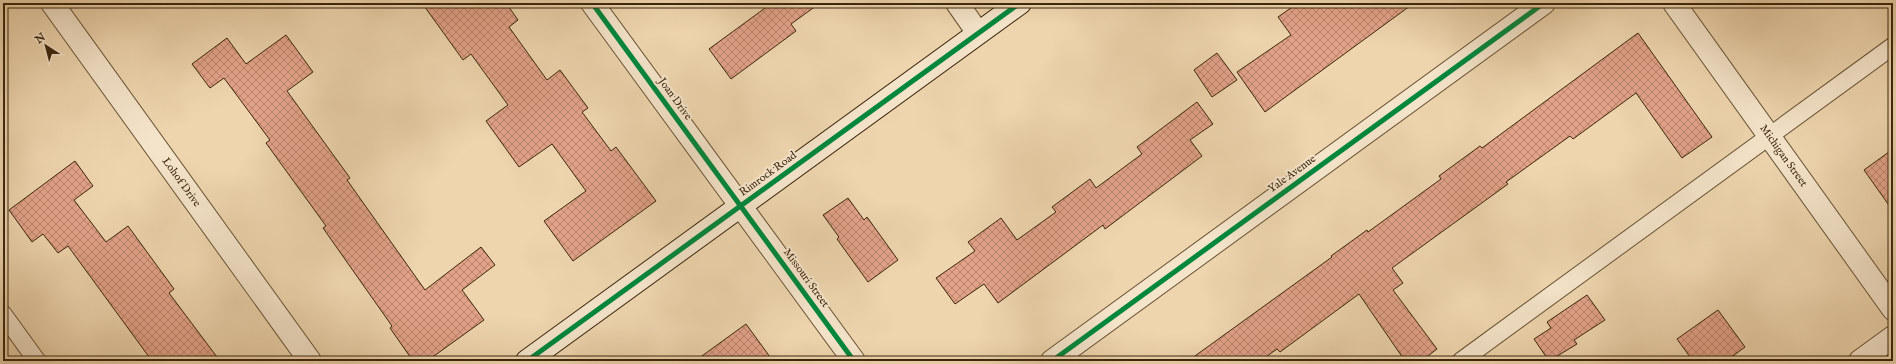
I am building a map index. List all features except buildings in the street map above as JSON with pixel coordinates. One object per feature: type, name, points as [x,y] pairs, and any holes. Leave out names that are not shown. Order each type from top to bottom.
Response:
[{"type":"street","name":"Lohof Drive","points":[[52,3],[310,361]]},
{"type":"street","name":"Joan Drive","points":[[592,3],[741,206]]},
{"type":"street","points":[[957,3],[978,33]]},
{"type":"street","name":"Rimrock Road","points":[[527,361],[1020,3]]},
{"type":"street","name":"Yale Avenue","points":[[1052,361],[1544,3]]},
{"type":"street","name":"Michigan Street","points":[[1674,3],[1770,135],[1893,309]]},
{"type":"street","name":"Missouri Street","points":[[741,206],[854,361]]},
{"type":"street","points":[[1860,361],[1893,336]]},
{"type":"lane","points":[[1461,361],[1893,46]]},
{"type":"lane","points":[[3,314],[37,361]]},
{"type":"cycle path","points":[[592,3],[854,361]]},
{"type":"cycle path","points":[[527,361],[1020,3]]},
{"type":"cycle path","points":[[1052,361],[1544,3]]}]
